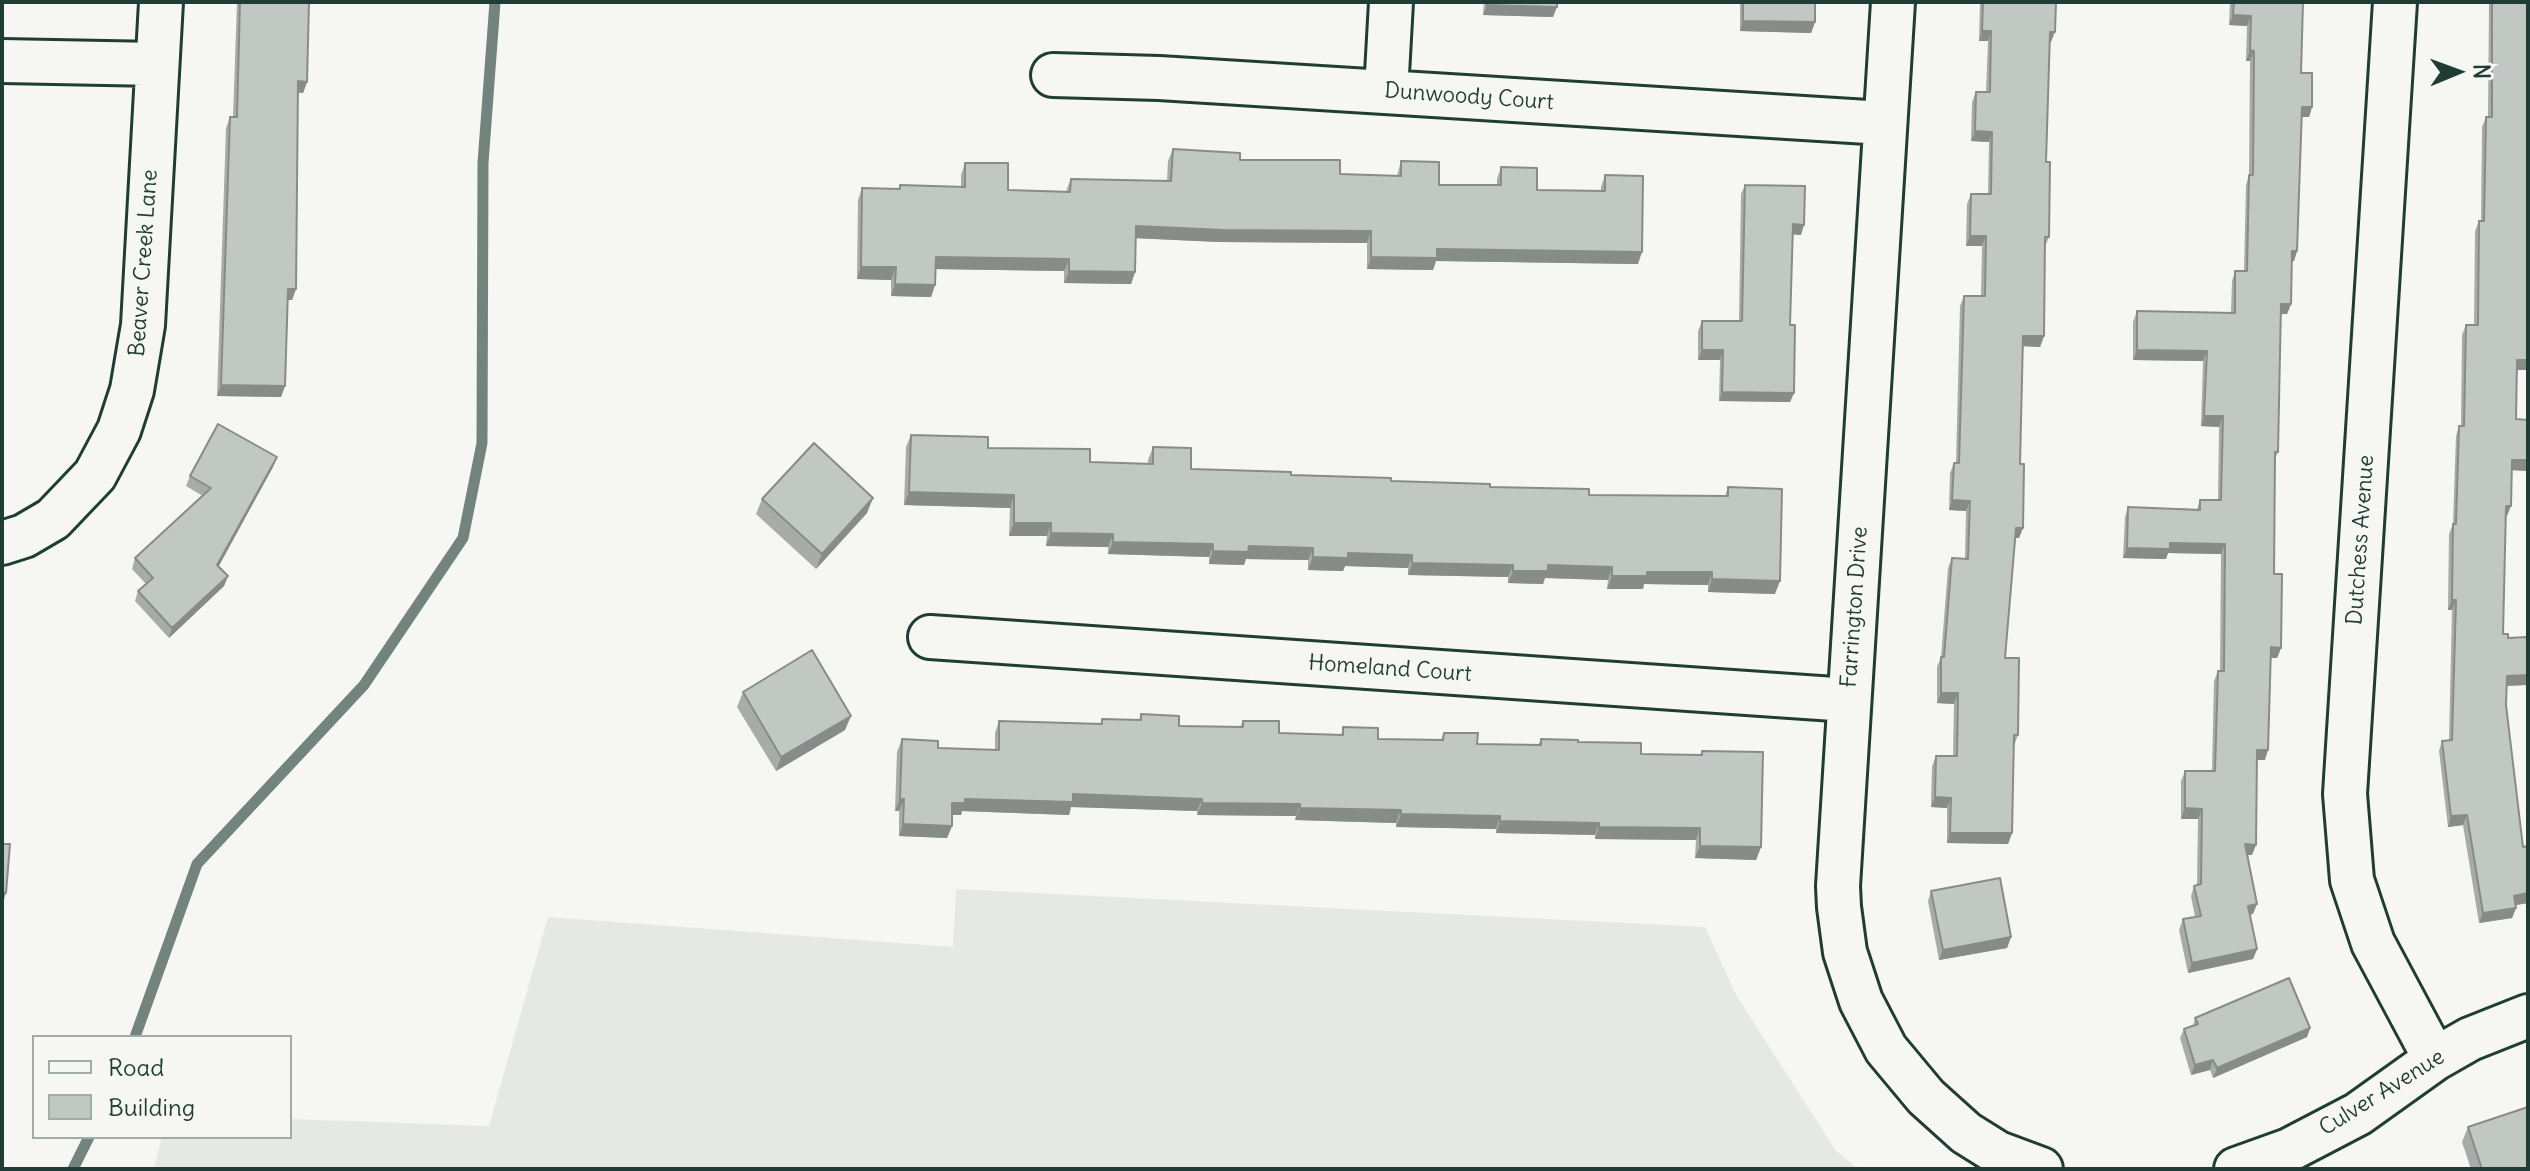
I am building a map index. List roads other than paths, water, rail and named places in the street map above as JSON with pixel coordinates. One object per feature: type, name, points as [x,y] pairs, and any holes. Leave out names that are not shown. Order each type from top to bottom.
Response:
[{"type":"street","name":"Beaver Creek Lane","points":[[2,543],[24,536],[53,519],[95,475],[119,430],[132,390],[143,325],[161,2]]},
{"type":"street","points":[[1386,92],[1391,2]]},
{"type":"street","name":"Farrington Drive","points":[[1893,2],[1838,897],[1845,952],[1861,1001],[1886,1049],[1926,1097],[1966,1133],[1998,1153],[2041,1169]]},
{"type":"street","name":"Dutchess Avenue","points":[[2395,2],[2345,794],[2352,880],[2373,943],[2435,1059]]},
{"type":"street","points":[[2,61],[157,64]]},
{"type":"street","name":"Dunwoody Court","points":[[1053,75],[1159,78],[1884,123]]},
{"type":"street","name":"Homeland Court","points":[[930,637],[1849,700]]},
{"type":"street","name":"Culver Avenue","points":[[2236,1169],[2289,1150],[2358,1114],[2435,1059],[2470,1039],[2528,1016]]},
{"type":"waterway","points":[[136,1035],[197,864],[364,685],[463,538],[482,443],[483,163],[495,2]]},
{"type":"waterway","points":[[73,1169],[88,1139]]}]
